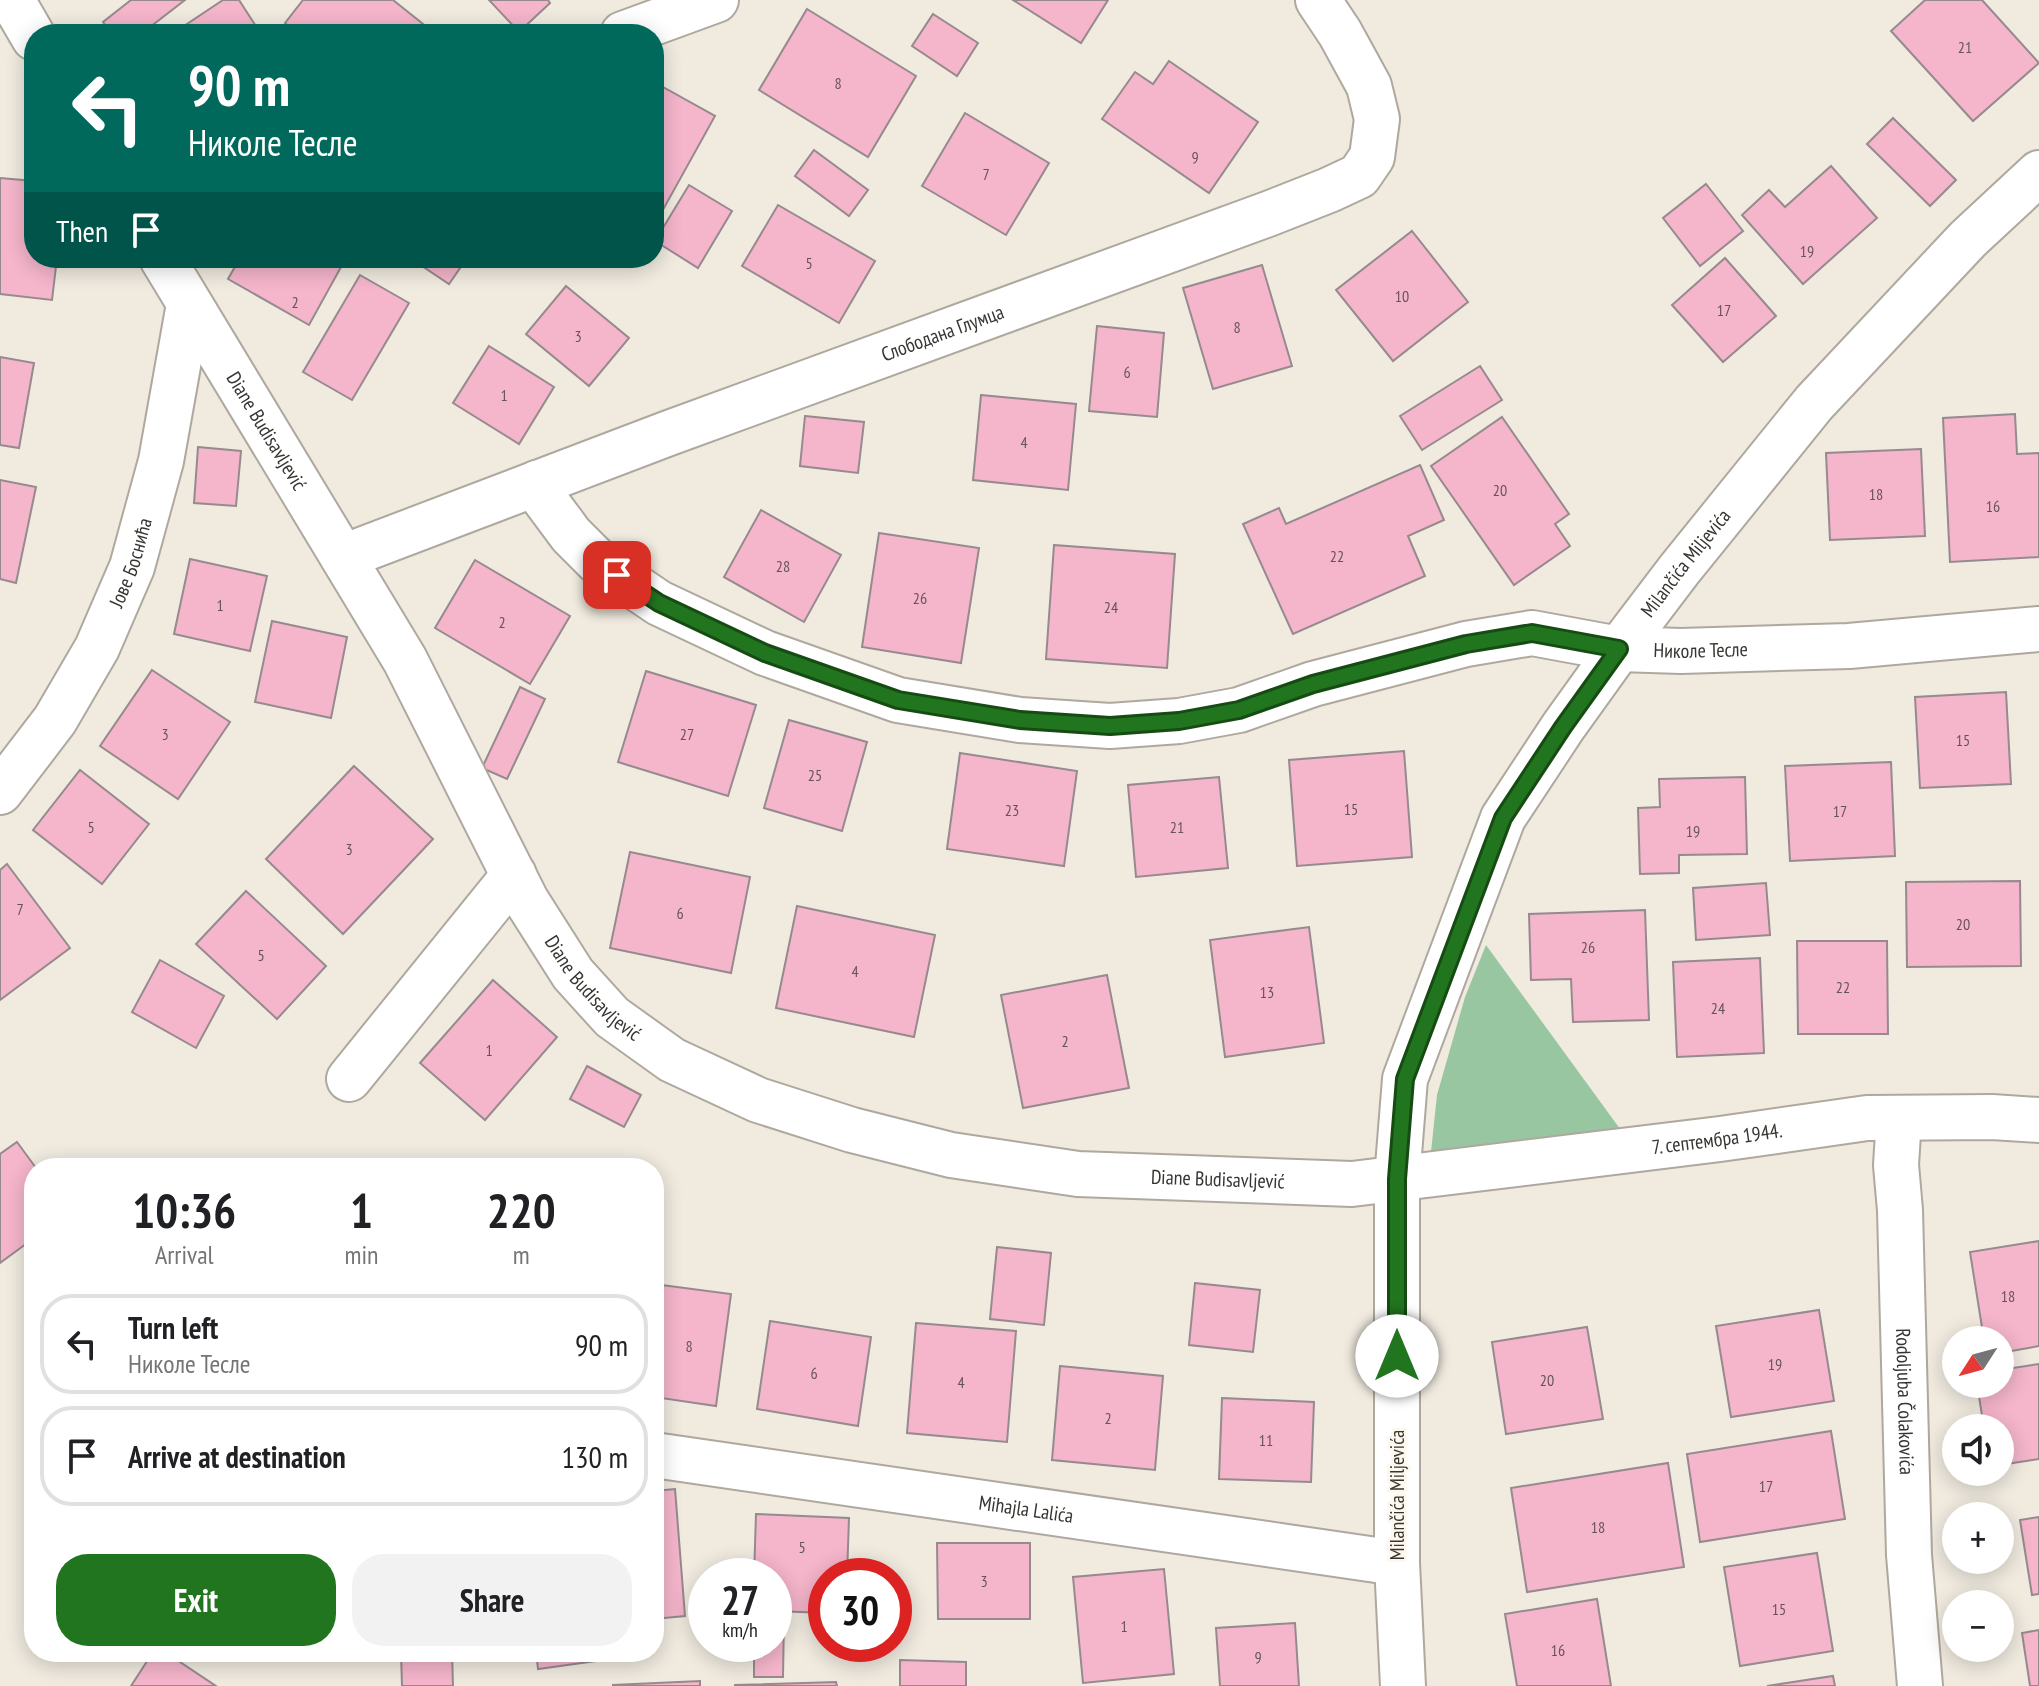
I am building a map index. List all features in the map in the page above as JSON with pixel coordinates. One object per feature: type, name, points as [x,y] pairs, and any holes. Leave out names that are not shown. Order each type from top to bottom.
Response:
[{"type":"street","points":[[12,0],[26,24]]},
{"type":"street","points":[[650,24],[716,0]]},
{"type":"street","name":"Слободана Глумца","points":[[343,557],[1253,219],[1359,176],[1372,157],[1377,119],[1369,86],[1318,0]]},
{"type":"street","name":"Milančića Miljevića","points":[[1403,1686],[1397,1563],[1397,1179],[1405,1079],[1503,818],[1619,649],[1814,403],[1968,239],[2039,173]]},
{"type":"street","name":"Diane Budisavljević","points":[[168,268],[405,660],[526,900],[573,974],[612,1017],[672,1060],[758,1100],[852,1130],[951,1155],[1078,1174],[1352,1184],[1397,1179]]},
{"type":"street","name":"Јове Боснића","points":[[0,792],[55,720],[97,648],[132,567],[161,461],[189,304]]},
{"type":"street","name":"Николе Тесле","points":[[537,483],[545,500],[571,535],[597,561],[659,603],[765,653],[898,700],[1020,720],[1110,726],[1179,721],[1239,710],[1313,684],[1466,644],[1532,633],[1619,649],[1681,651],[1849,646],[2039,629]]},
{"type":"street","points":[[349,1079],[514,875]]},
{"type":"street","name":"7. септембра 1944.","points":[[1397,1179],[1867,1118],[1992,1117],[2039,1120]]},
{"type":"street","name":"Rodoljuba Čolakovića","points":[[1899,1118],[1896,1165],[1900,1210],[1909,1555],[1920,1686]]},
{"type":"street","name":"Mihajla Lalića","points":[[664,1456],[1397,1563]]},
{"type":"green space","points":[[1486,945],[1623,1133],[1431,1152],[1437,1095],[1465,997]]},
{"type":"building","points":[[131,0],[185,0],[154,24],[103,22]]},
{"type":"building","points":[[223,0],[239,0],[255,24],[187,24]]},
{"type":"building","points":[[303,0],[393,0],[423,24],[286,24]]},
{"type":"building","points":[[489,0],[548,0],[550,3],[528,24],[512,24]]},
{"type":"building","points":[[1013,0],[1108,0],[1081,43]]},
{"type":"building","points":[[1925,0],[1982,0],[2039,63],[1973,121],[1891,31]]},
{"type":"building","points":[[807,9],[916,76],[868,157],[759,90]]},
{"type":"building","points":[[933,14],[978,43],[957,76],[912,46]]},
{"type":"building","points":[[1169,61],[1258,122],[1209,193],[1102,119],[1135,72],[1153,84]]},
{"type":"building","points":[[664,88],[715,116],[664,208]]},
{"type":"building","points":[[965,113],[1049,163],[1006,235],[922,186]]},
{"type":"building","points":[[1893,118],[1956,180],[1930,206],[1867,144]]},
{"type":"building","points":[[814,150],[868,190],[849,216],[795,176]]},
{"type":"building","points":[[1831,166],[1877,218],[1803,284],[1742,215],[1769,190],[1785,207]]},
{"type":"building","points":[[0,178],[24,180],[24,268],[56,268],[52,300],[0,294]]},
{"type":"building","points":[[1706,184],[1743,231],[1700,266],[1663,218]]},
{"type":"building","points":[[689,185],[732,211],[698,268],[664,247],[664,226]]},
{"type":"building","points":[[778,205],[875,261],[839,323],[742,266]]},
{"type":"building","points":[[1412,231],[1468,302],[1393,361],[1336,290]]},
{"type":"building","points":[[1725,258],[1776,316],[1723,362],[1672,305]]},
{"type":"building","points":[[1262,265],[1292,366],[1213,389],[1183,288]]},
{"type":"building","points":[[234,268],[340,268],[309,325],[228,279]]},
{"type":"building","points":[[425,268],[460,268],[449,284]]},
{"type":"building","points":[[360,275],[409,303],[352,400],[303,372]]},
{"type":"building","points":[[566,286],[629,338],[589,386],[526,334]]},
{"type":"building","points":[[1097,326],[1164,333],[1157,417],[1089,411]]},
{"type":"building","points":[[489,346],[554,387],[519,444],[453,403]]},
{"type":"building","points":[[0,357],[34,363],[19,448],[0,445]]},
{"type":"building","points":[[1480,366],[1502,400],[1422,450],[1400,416]]},
{"type":"building","points":[[981,395],[1076,404],[1068,490],[973,480]]},
{"type":"building","points":[[2015,414],[2017,454],[2039,453],[2039,557],[1950,562],[1943,418]]},
{"type":"building","points":[[805,416],[864,422],[858,473],[800,466]]},
{"type":"building","points":[[1502,417],[1569,514],[1555,524],[1570,546],[1514,585],[1431,466]]},
{"type":"building","points":[[198,447],[241,451],[236,506],[194,503]]},
{"type":"building","points":[[1921,449],[1925,536],[1830,540],[1826,453]]},
{"type":"building","points":[[1420,465],[1444,520],[1408,536],[1425,576],[1293,634],[1243,524],[1279,508],[1286,524]]},
{"type":"building","points":[[0,480],[36,487],[16,583],[0,579]]},
{"type":"building","points":[[761,510],[841,555],[804,622],[724,577]]},
{"type":"building","points":[[879,533],[979,548],[961,663],[862,647]]},
{"type":"building","points":[[1054,545],[1175,554],[1167,668],[1046,659]]},
{"type":"building","points":[[190,559],[267,576],[250,651],[174,634]]},
{"type":"building","points":[[475,560],[570,616],[530,684],[435,628]]},
{"type":"building","points":[[272,621],[347,637],[331,718],[255,702]]},
{"type":"building","points":[[152,670],[230,722],[178,799],[100,746]]},
{"type":"building","points":[[646,671],[756,705],[728,796],[618,762]]},
{"type":"building","points":[[520,687],[545,699],[507,779],[482,768]]},
{"type":"building","points":[[2006,692],[2011,784],[1920,788],[1915,697]]},
{"type":"building","points":[[789,720],[867,742],[842,831],[764,808]]},
{"type":"building","points":[[1404,751],[1412,857],[1297,866],[1289,760]]},
{"type":"building","points":[[960,753],[1077,771],[1064,866],[947,849]]},
{"type":"building","points":[[1891,762],[1895,856],[1790,861],[1785,766]]},
{"type":"building","points":[[354,766],[433,839],[343,934],[266,859]]},
{"type":"building","points":[[80,770],[149,824],[102,884],[33,830]]},
{"type":"building","points":[[1219,777],[1228,868],[1136,877],[1128,785]]},
{"type":"building","points":[[1745,777],[1747,854],[1679,855],[1679,873],[1640,874],[1638,808],[1660,807],[1659,779]]},
{"type":"building","points":[[630,852],[750,877],[731,973],[610,948]]},
{"type":"building","points":[[7,864],[70,948],[0,1000],[0,870]]},
{"type":"building","points":[[2020,881],[2021,966],[1907,967],[1906,882]]},
{"type":"building","points":[[1766,883],[1770,935],[1696,940],[1693,888]]},
{"type":"building","points":[[246,891],[326,966],[277,1019],[196,944]]},
{"type":"building","points":[[797,906],[935,935],[914,1037],[776,1008]]},
{"type":"building","points":[[1645,910],[1649,1020],[1573,1022],[1571,979],[1531,980],[1529,914]]},
{"type":"building","points":[[1309,927],[1324,1043],[1225,1057],[1210,940]]},
{"type":"building","points":[[1797,941],[1887,941],[1888,1034],[1798,1034]]},
{"type":"building","points":[[1760,958],[1764,1053],[1677,1057],[1673,962]]},
{"type":"building","points":[[160,960],[224,996],[196,1048],[132,1012]]},
{"type":"building","points":[[1107,975],[1129,1088],[1023,1108],[1001,995]]},
{"type":"building","points":[[493,980],[557,1037],[485,1120],[420,1063]]},
{"type":"building","points":[[587,1066],[641,1095],[624,1127],[570,1099]]},
{"type":"building","points":[[17,1142],[29,1158],[24,1158],[24,1245],[0,1263],[0,1154]]},
{"type":"building","points":[[2039,1241],[2039,1346],[2014,1350],[2014,1326],[1982,1326],[1970,1252]]},
{"type":"building","points":[[997,1247],[1051,1253],[1044,1325],[990,1319]]},
{"type":"building","points":[[1195,1283],[1260,1290],[1253,1352],[1189,1345]]},
{"type":"building","points":[[664,1285],[731,1294],[716,1406],[664,1398]]},
{"type":"building","points":[[1819,1310],[1834,1401],[1731,1417],[1716,1326]]},
{"type":"building","points":[[770,1321],[871,1337],[858,1426],[757,1409]]},
{"type":"building","points":[[916,1323],[1016,1331],[1007,1442],[907,1433]]},
{"type":"building","points":[[1587,1327],[1603,1419],[1506,1434],[1492,1342]]},
{"type":"building","points":[[2039,1364],[2039,1459],[2014,1463],[2014,1414],[1982,1414],[1979,1398],[2014,1398],[2014,1368]]},
{"type":"building","points":[[1060,1366],[1163,1376],[1155,1470],[1052,1460]]},
{"type":"building","points":[[1222,1398],[1314,1402],[1311,1482],[1219,1479]]},
{"type":"building","points":[[1831,1431],[1845,1519],[1700,1542],[1687,1454]]},
{"type":"building","points":[[1668,1463],[1684,1567],[1527,1592],[1511,1488]]},
{"type":"building","points":[[675,1489],[685,1616],[664,1618],[664,1490]]},
{"type":"building","points":[[756,1514],[849,1518],[848,1558],[808,1558],[808,1612],[792,1612],[792,1558],[755,1558]]},
{"type":"building","points":[[2039,1517],[2039,1594],[2032,1595],[2020,1520]]},
{"type":"building","points":[[937,1543],[1030,1543],[1030,1619],[938,1619]]},
{"type":"building","points":[[1817,1553],[1833,1651],[1740,1666],[1724,1567]]},
{"type":"building","points":[[1164,1569],[1174,1674],[1083,1683],[1073,1577]]},
{"type":"building","points":[[1597,1599],[1611,1686],[1517,1686],[1505,1614]]},
{"type":"building","points":[[1295,1623],[1299,1686],[1220,1686],[1216,1628]]},
{"type":"building","points":[[2039,1630],[2039,1686],[2030,1686],[2022,1633]]},
{"type":"building","points":[[147,1662],[180,1662],[216,1686],[131,1686]]},
{"type":"building","points":[[401,1662],[452,1662],[453,1686],[402,1686]]},
{"type":"building","points":[[537,1662],[589,1662],[538,1669]]},
{"type":"building","points":[[754,1662],[783,1662],[783,1677],[754,1677]]},
{"type":"building","points":[[900,1662],[966,1662],[966,1686],[900,1686]]},
{"type":"building","points":[[1833,1676],[1835,1686],[1767,1686]]},
{"type":"building","points":[[700,1681],[700,1686],[613,1686],[613,1685]]},
{"type":"building","points":[[836,1682],[837,1686],[735,1686],[735,1685]]},
{"type":"route","points":[[617,575],[659,603],[765,653],[898,700],[1020,720],[1110,726],[1179,721],[1239,710],[1313,684],[1466,644],[1532,633],[1619,649],[1503,818],[1405,1079],[1397,1179],[1397,1356]]}]
